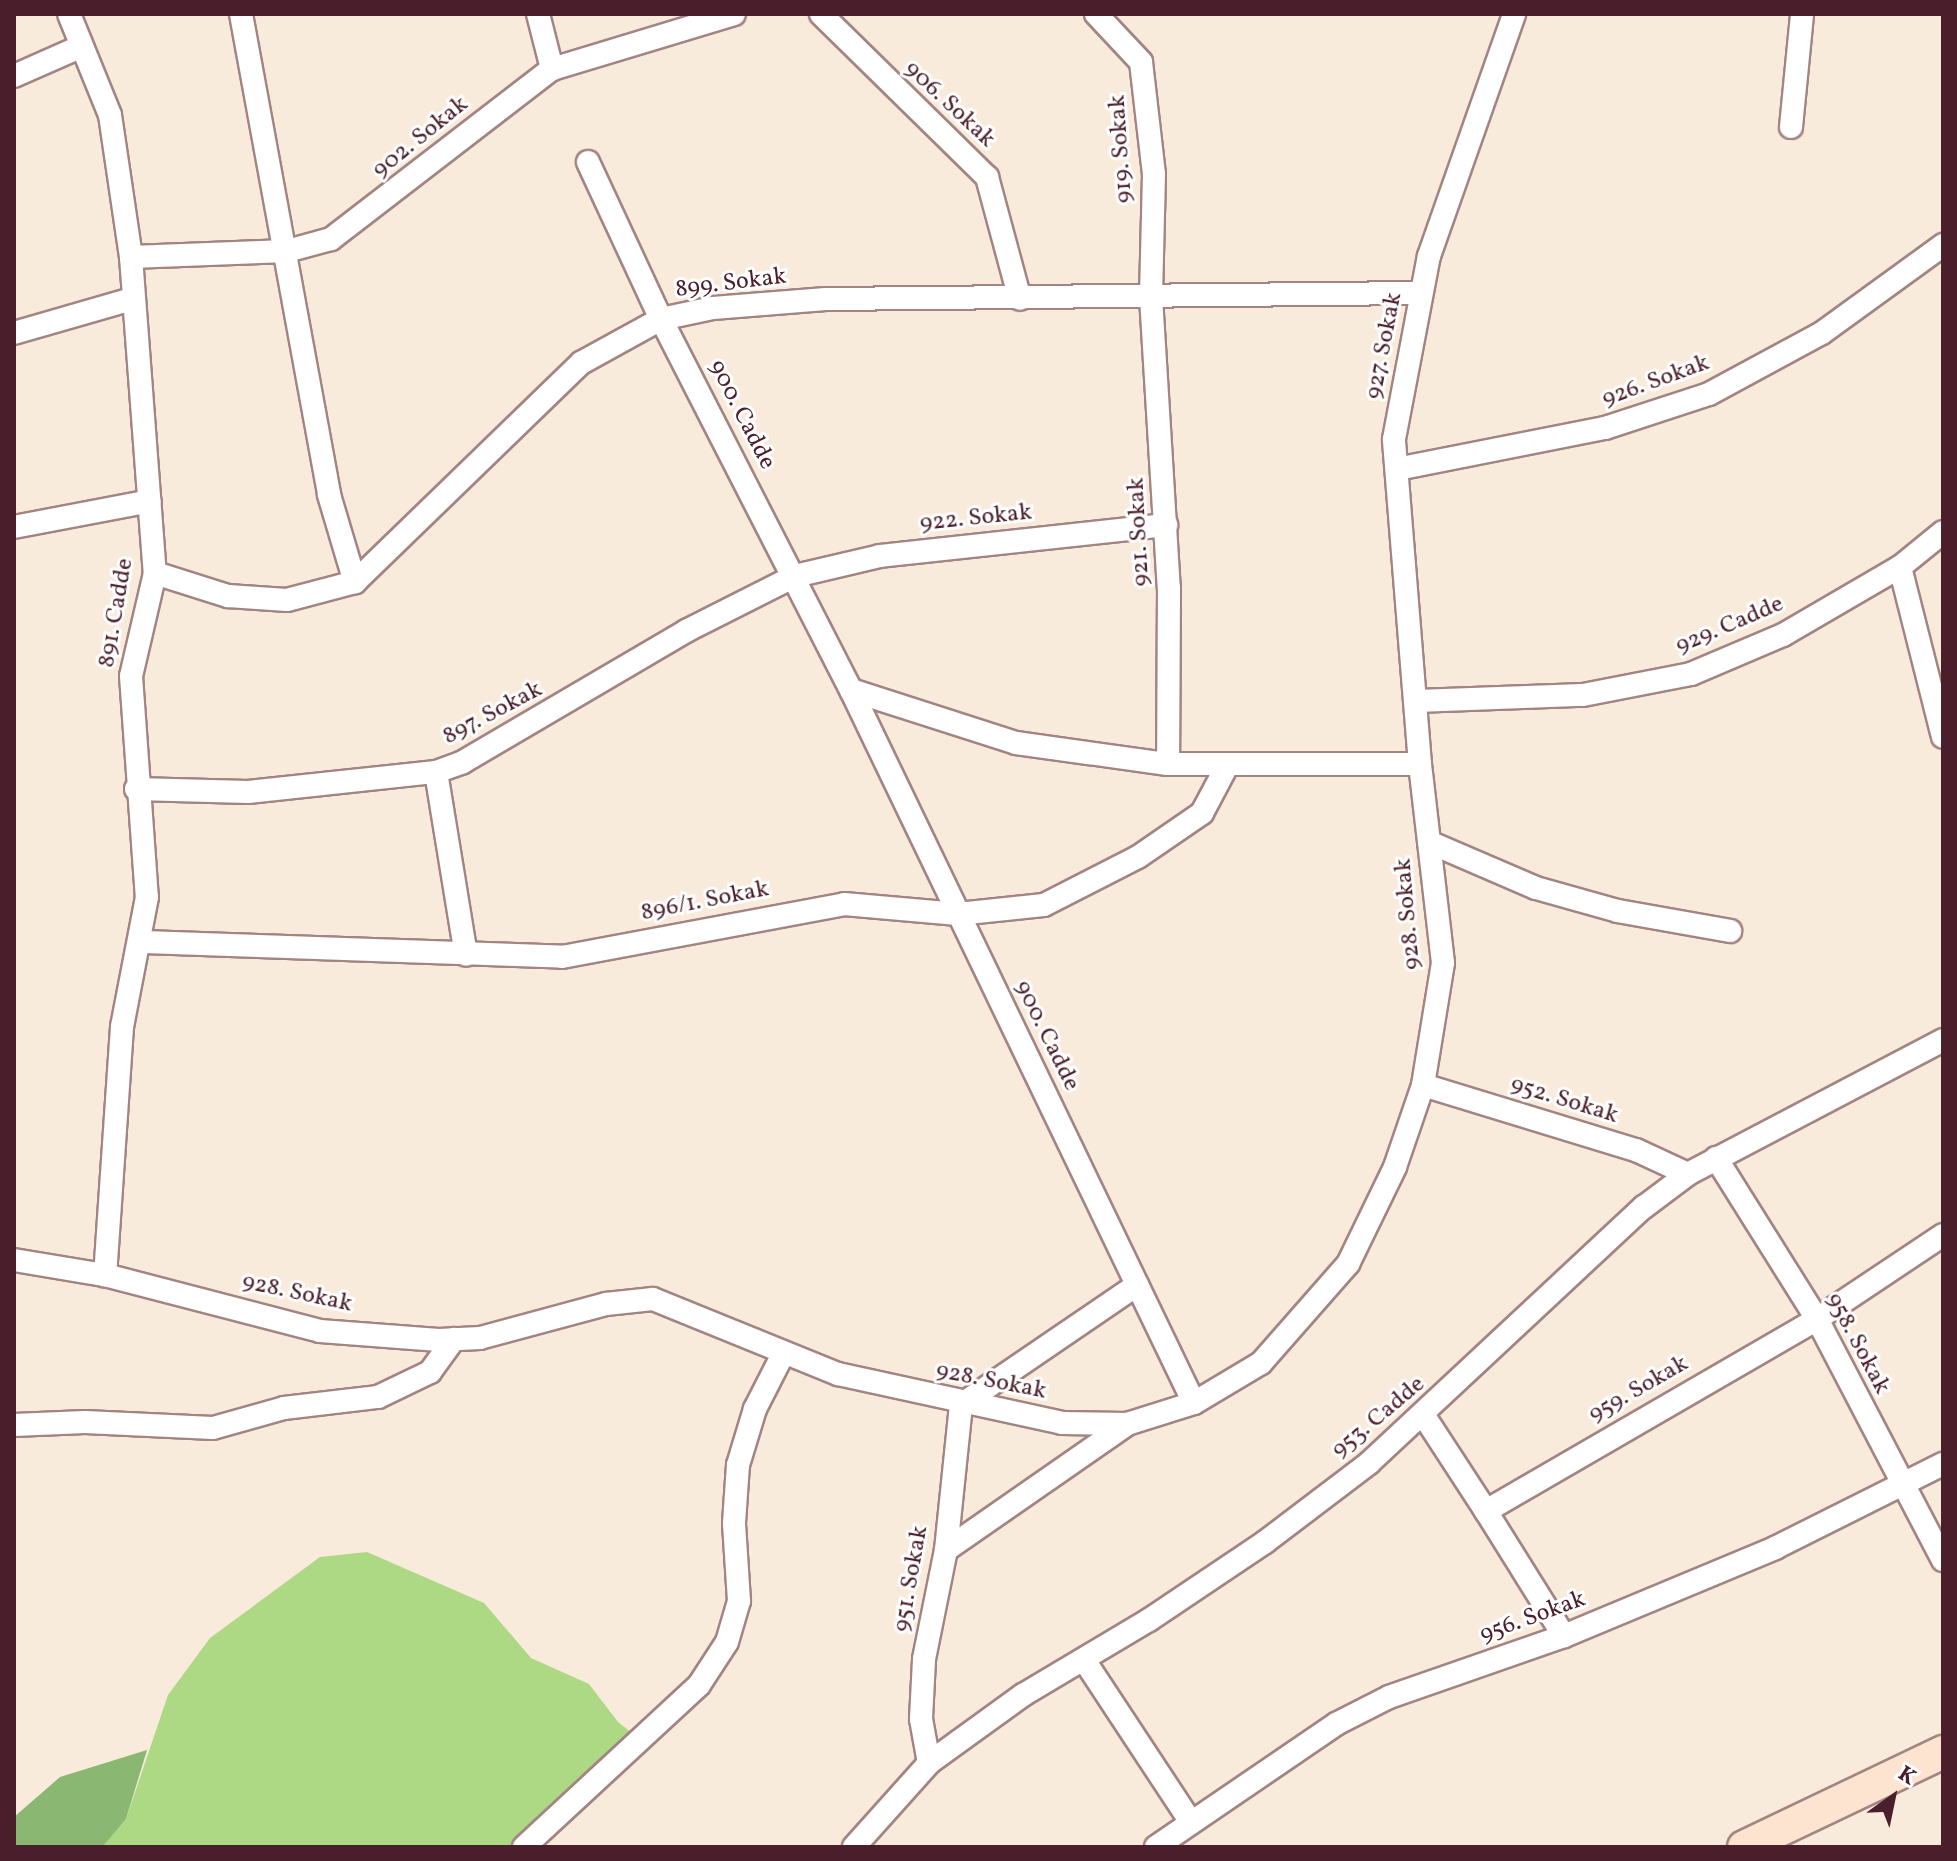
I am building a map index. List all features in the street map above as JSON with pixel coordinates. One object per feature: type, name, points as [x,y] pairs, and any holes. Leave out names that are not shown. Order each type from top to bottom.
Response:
[{"type":"main road","points":[[1744,1847],[1943,1752]]},
{"type":"street","name":"891. Cadde","points":[[69,14],[110,115],[131,257],[155,573],[131,676],[136,789],[147,897],[141,942],[122,1027],[105,1275]]},
{"type":"street","points":[[241,14],[287,251],[329,495],[355,582]]},
{"type":"street","points":[[538,14],[552,69]]},
{"type":"street","name":"902. Sokak","points":[[131,257],[287,251],[331,239],[366,217],[552,69],[734,14]]},
{"type":"street","name":"906. Sokak","points":[[821,14],[987,177],[1020,299]]},
{"type":"street","name":"919. Sokak","points":[[1096,14],[1141,62],[1154,174],[1151,297]]},
{"type":"street","name":"927. Sokak","points":[[1416,701],[1394,439],[1429,256],[1514,14]]},
{"type":"street","points":[[1791,127],[1802,14]]},
{"type":"street","points":[[14,76],[82,46]]},
{"type":"street","name":"900. Cadde","points":[[588,162],[661,319],[851,690],[1194,1403]]},
{"type":"street","name":"926. Sokak","points":[[1397,469],[1605,428],[1709,394],[1822,333],[1943,245]]},
{"type":"street","name":"899. Sokak","points":[[155,573],[228,596],[287,600],[355,582],[581,363],[661,319],[713,308],[826,299],[1421,293]]},
{"type":"street","name":"921. Sokak","points":[[1151,297],[1166,525],[1168,764]]},
{"type":"street","points":[[14,333],[132,299]]},
{"type":"street","points":[[14,527],[150,501]]},
{"type":"street","name":"922. Sokak","points":[[795,576],[880,556],[1166,525]]},
{"type":"street","name":"929. Cadde","points":[[1416,701],[1583,695],[1691,674],[1783,635],[1900,567],[1943,532]]},
{"type":"street","points":[[1900,567],[1943,737]]},
{"type":"street","name":"897. Sokak","points":[[136,789],[248,792],[436,772],[474,756],[686,631],[795,576]]},
{"type":"street","points":[[851,690],[1016,743],[1168,764],[1420,764]]},
{"type":"street","name":"928. Sokak","points":[[14,1260],[105,1275],[320,1331],[480,1338],[606,1304],[653,1299],[838,1374],[961,1405],[1062,1423],[1127,1424],[1194,1403],[1261,1363],[1348,1264],[1395,1167],[1423,1085],[1443,963],[1420,764],[1416,701]]},
{"type":"street","name":"896/1. Sokak","points":[[141,942],[562,957],[844,904],[958,914],[1044,905],[1138,857],[1202,813],[1227,766]]},
{"type":"street","points":[[436,772],[466,955]]},
{"type":"street","points":[[1429,842],[1536,888],[1618,911],[1730,931]]},
{"type":"street","name":"953. Cadde","points":[[854,1847],[929,1763],[1023,1695],[1084,1660],[1265,1542],[1424,1416],[1644,1207],[1688,1174],[1943,1040]]},
{"type":"street","name":"952. Sokak","points":[[1423,1085],[1636,1150],[1688,1174]]},
{"type":"street","name":"958. Sokak","points":[[1716,1158],[1817,1319],[1943,1560]]},
{"type":"street","name":"959. Sokak","points":[[1486,1511],[1817,1319],[1943,1235]]},
{"type":"street","points":[[961,1405],[1137,1285]]},
{"type":"street","points":[[14,1425],[85,1422],[213,1428],[284,1408],[378,1397],[430,1372],[454,1339]]},
{"type":"street","points":[[524,1847],[699,1685],[727,1642],[739,1601],[734,1523],[738,1465],[755,1409],[783,1354]]},
{"type":"street","name":"951. Sokak","points":[[929,1763],[921,1719],[924,1659],[946,1550],[961,1405]]},
{"type":"street","points":[[1424,1416],[1564,1636]]},
{"type":"street","points":[[946,1550],[1127,1424]]},
{"type":"street","name":"956. Sokak","points":[[1156,1847],[1336,1724],[1389,1697],[1564,1636],[1775,1548],[1903,1487],[1943,1464]]},
{"type":"street","points":[[1084,1660],[1190,1821]]},
{"type":"green space","points":[[367,1552],[484,1603],[531,1658],[589,1684],[618,1722],[641,1740],[524,1847],[101,1847],[126,1819],[168,1695],[210,1638],[320,1557]]},
{"type":"green space","points":[[147,1750],[126,1819],[103,1846],[14,1847],[14,1817],[60,1777]]}]
